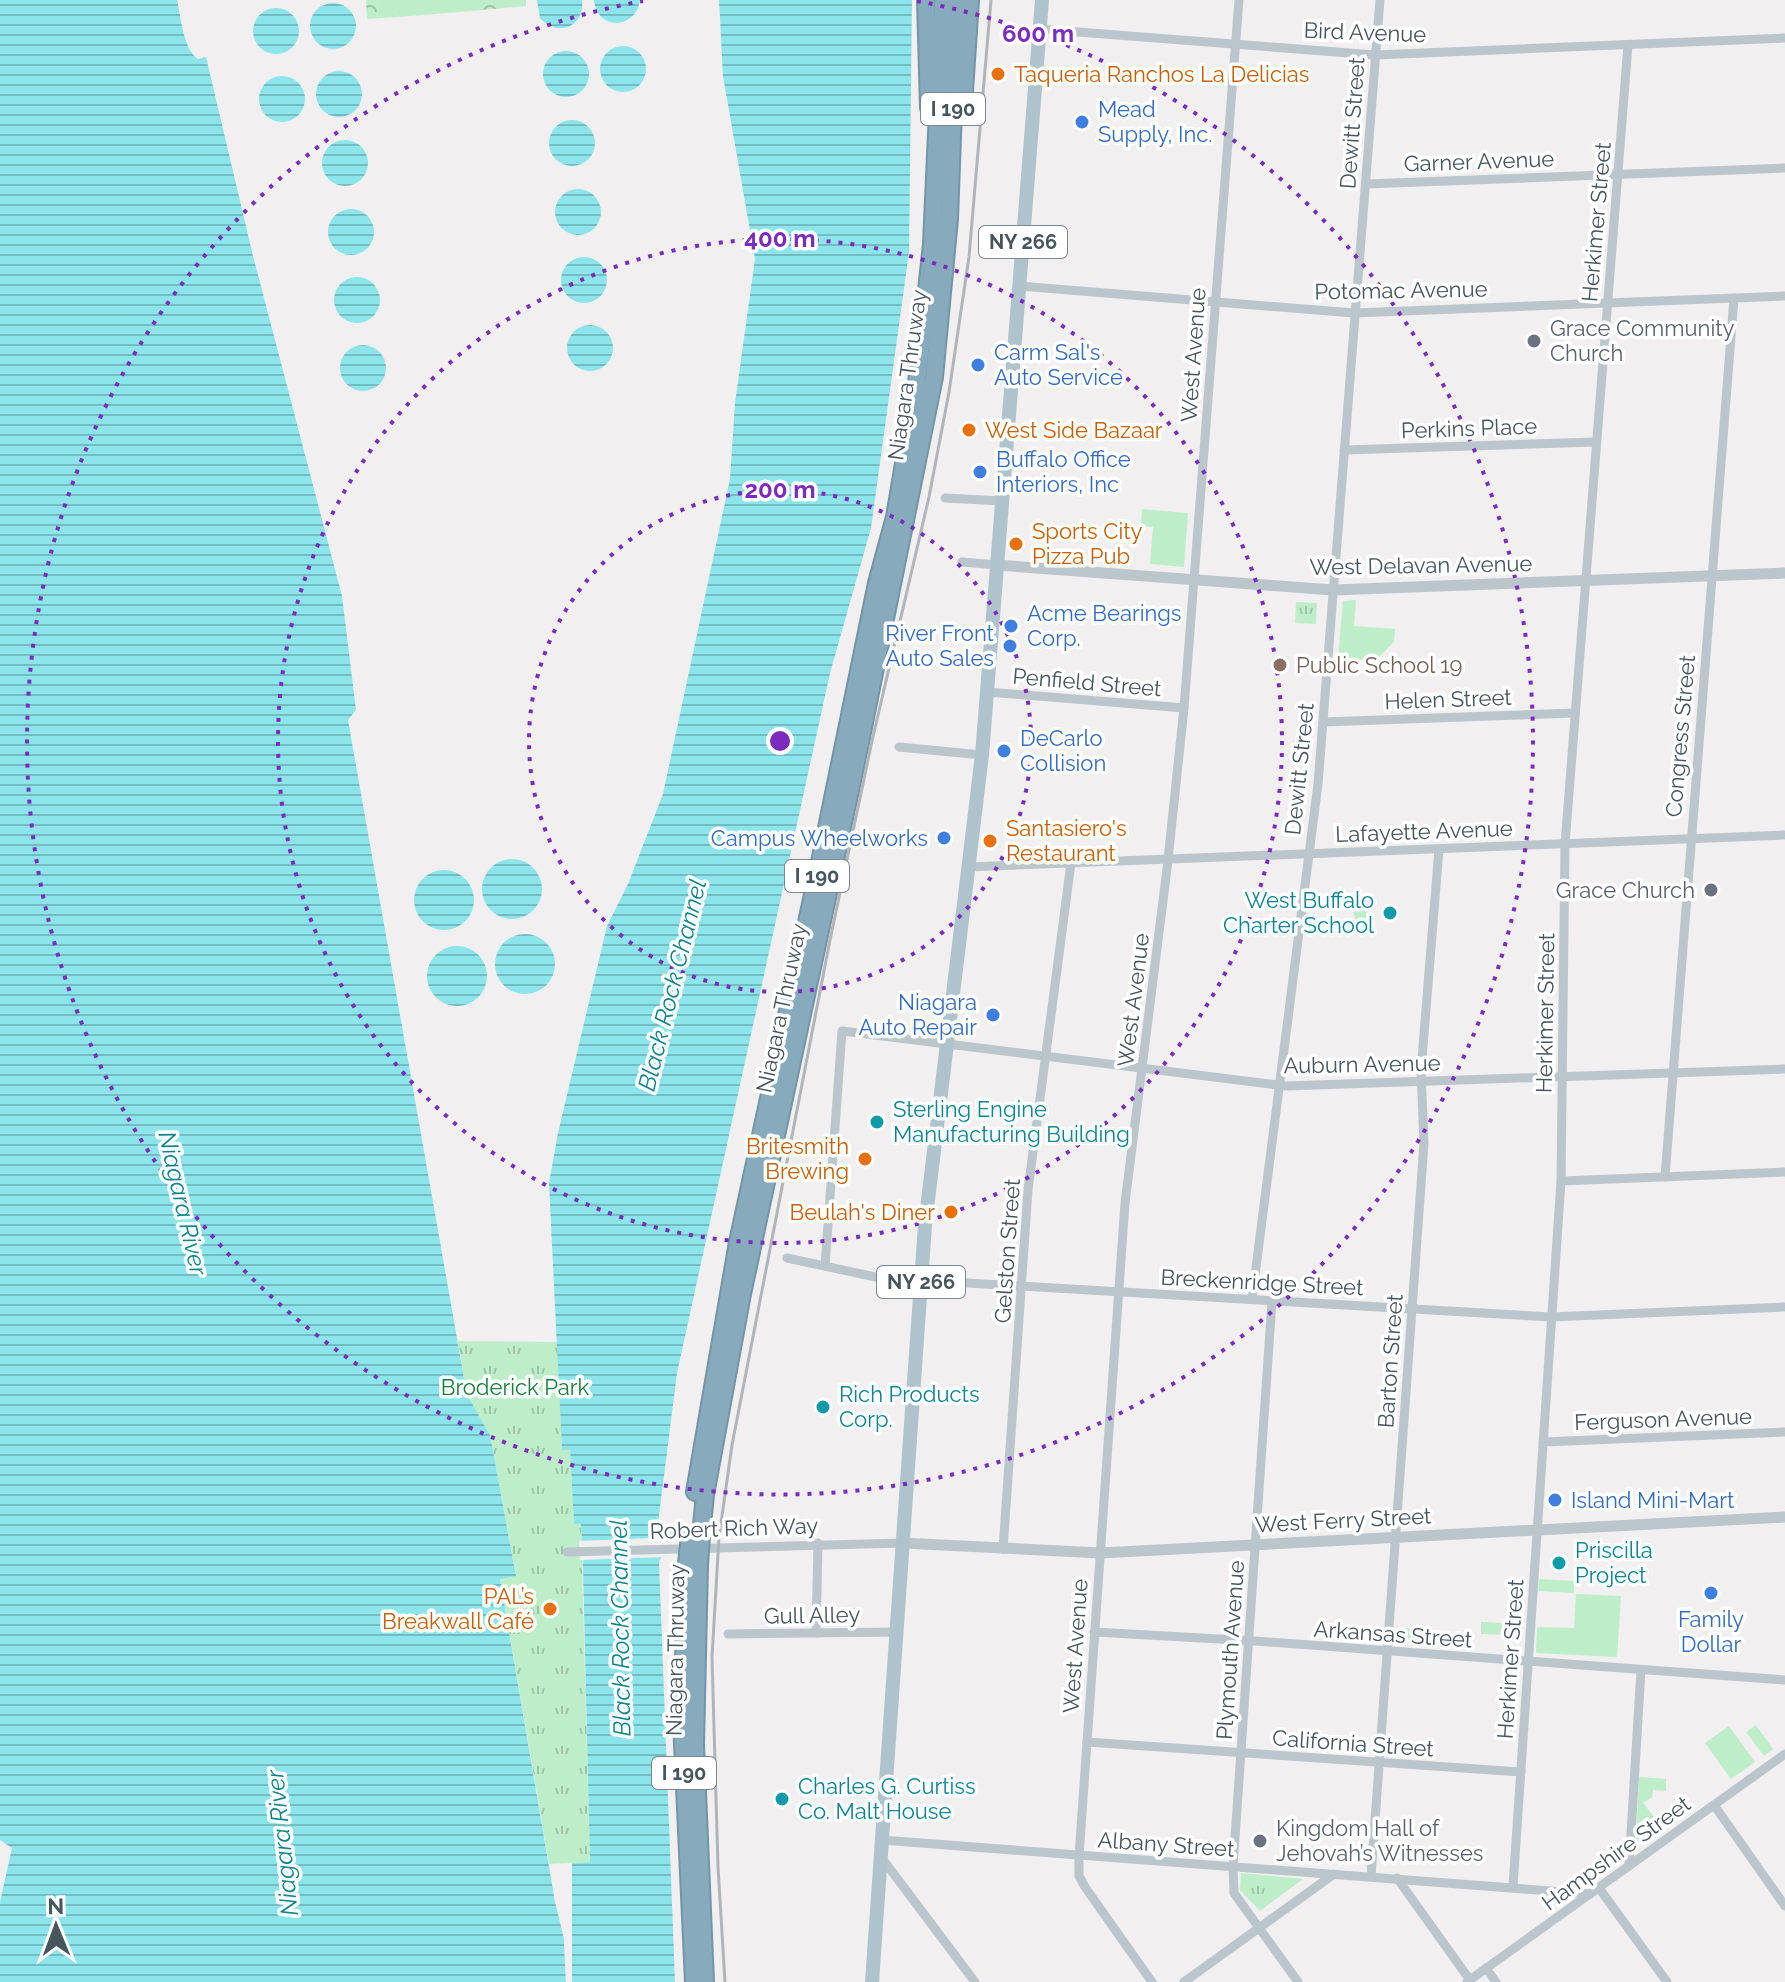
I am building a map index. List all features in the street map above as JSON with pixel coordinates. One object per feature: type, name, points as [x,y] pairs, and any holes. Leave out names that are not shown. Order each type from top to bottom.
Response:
[{"type":"highway","points":[[926,0],[941,218]]},
{"type":"highway","name":"Niagara Thruway","points":[[941,218],[943,0]]},
{"type":"highway","name":"Niagara Thruway","points":[[705,1982],[695,1744],[691,1539],[705,1495],[733,1339],[934,377],[941,218],[957,0]]},
{"type":"highway","points":[[941,218],[966,77],[970,0]]},
{"type":"highway","name":"Niagara Thruway","points":[[693,1564],[682,1722],[694,1982]]},
{"type":"main road","name":"NY 266","points":[[872,1982],[928,1195],[982,755],[1042,0]]},
{"type":"street","name":"West Avenue","points":[[1152,1982],[1085,1887],[1079,1876],[1079,1856],[1125,1203],[1169,859],[1184,708],[1239,0]]},
{"type":"street","name":"Dewitt Street","points":[[1252,1299],[1323,722],[1380,0]]},
{"type":"street","name":"Bird Avenue","points":[[1039,29],[1375,55],[1785,38]]},
{"type":"street","name":"Herkimer Street","points":[[1513,1886],[1561,1181],[1565,844],[1628,45]]},
{"type":"street","name":"Garner Avenue","points":[[1366,184],[1785,168]]},
{"type":"street","name":"Potomac Avenue","points":[[1019,286],[1354,313],[1785,296]]},
{"type":"street","name":"Congress Street","points":[[1665,1177],[1689,839],[1734,298]]},
{"type":"street","name":"Perkins Place","points":[[1344,450],[1596,442]]},
{"type":"street","points":[[945,498],[1002,501]]},
{"type":"street","name":"West Delavan Avenue","points":[[962,562],[1333,590],[1785,573]]},
{"type":"street","name":"Penfield Street","points":[[987,692],[1184,708]]},
{"type":"street","name":"Helen Street","points":[[1323,722],[1575,713]]},
{"type":"street","points":[[899,747],[982,755]]},
{"type":"street","name":"Lafayette Avenue","points":[[968,867],[1785,835]]},
{"type":"street","name":"Barton Street","points":[[1371,1876],[1424,1143],[1421,1082],[1439,849]]},
{"type":"street","name":"Gelston Street","points":[[1003,1549],[1028,1190],[1071,863]]},
{"type":"street","name":"Auburn Avenue","points":[[825,1266],[842,1031],[1279,1085],[1785,1069]]},
{"type":"street","points":[[1561,1181],[1785,1172]]},
{"type":"street","name":"Breckenridge Street","points":[[787,1258],[908,1284],[1022,1287],[1551,1317],[1785,1307]]},
{"type":"street","name":"Plymouth Avenue","points":[[1272,1301],[1233,1867],[1234,1893],[1298,1982]]},
{"type":"street","name":"Ferguson Avenue","points":[[1543,1442],[1785,1432]]},
{"type":"street","name":"West Ferry Street","points":[[902,1543],[1100,1553],[1785,1517]]},
{"type":"street","name":"Robert Rich Way","points":[[567,1552],[691,1539],[902,1543]]},
{"type":"street","points":[[816,1633],[818,1543]]},
{"type":"street","name":"Gull Alley","points":[[728,1634],[897,1632]]},
{"type":"street","name":"Arkansas Street","points":[[1094,1632],[1785,1680]]},
{"type":"street","points":[[1629,1866],[1641,1670]]},
{"type":"street","name":"California Street","points":[[1087,1742],[1521,1772]]},
{"type":"street","name":"Hampshire Street","points":[[1469,1981],[1785,1754]]},
{"type":"street","points":[[1714,1805],[1785,1906]]},
{"type":"street","name":"Albany Street","points":[[882,1840],[1594,1891]]},
{"type":"street","points":[[881,1857],[975,1982]]},
{"type":"street","points":[[1184,1982],[1334,1874]]},
{"type":"street","points":[[1397,1878],[1469,1981]]},
{"type":"street","points":[[1594,1891],[1667,1982]]},
{"type":"street","points":[[1486,1968],[1496,1982]]},
{"type":"green space","points":[[366,0],[377,0],[381,10],[393,11],[399,17],[367,19]]},
{"type":"green space","points":[[377,0],[493,0],[483,5],[483,10],[399,17],[393,11],[381,11]]},
{"type":"green space","points":[[493,0],[526,0],[526,6],[483,10],[483,5]]},
{"type":"green space","points":[[1142,509],[1188,513],[1184,567],[1150,564],[1153,527],[1141,526]]},
{"type":"green space","points":[[1356,600],[1354,626],[1395,629],[1394,642],[1375,661],[1338,658],[1343,601]]},
{"type":"green space","points":[[1296,602],[1317,603],[1316,624],[1295,623]]},
{"type":"green space","points":[[1366,894],[1367,929],[1357,920],[1354,912],[1356,899]]},
{"type":"green space","name":"Broderick Park","points":[[458,1341],[557,1342],[562,1450],[570,1449],[574,1523],[581,1524],[590,1862],[549,1864],[500,1578],[516,1575],[490,1435],[467,1396]]},
{"type":"green space","points":[[1539,1579],[1574,1581],[1574,1593],[1538,1591]]},
{"type":"green space","points":[[1576,1594],[1621,1596],[1617,1657],[1536,1653],[1537,1627],[1574,1628]]},
{"type":"green space","points":[[1481,1622],[1523,1624],[1523,1635],[1481,1634]]},
{"type":"green space","points":[[1397,1628],[1432,1630],[1431,1645],[1396,1643]]},
{"type":"green space","points":[[1756,1725],[1773,1749],[1764,1756],[1746,1732]]},
{"type":"green space","points":[[1729,1726],[1755,1762],[1731,1779],[1705,1743]]},
{"type":"green space","points":[[1639,1777],[1666,1779],[1666,1791],[1653,1790],[1652,1797],[1643,1803],[1662,1827],[1640,1843],[1636,1841]]},
{"type":"green space","points":[[1241,1873],[1303,1879],[1260,1911],[1240,1890]]},
{"type":"water","name":"Niagara River","points":[[0,0],[177,0],[189,48],[198,59],[206,57],[253,256],[342,596],[356,710],[348,720],[467,1395],[490,1435],[516,1576],[500,1579],[564,1939],[566,1982],[0,1982],[0,1902],[12,1848],[0,1840]]},
{"type":"water","points":[[537,0],[582,0],[582,9],[575,23],[568,27],[554,27],[540,18]]},
{"type":"water","points":[[594,0],[640,0],[632,17],[617,23],[602,17]]},
{"type":"water","name":"Black Rock Channel","points":[[719,0],[912,0],[909,252],[871,528],[830,673],[677,1373],[658,1523],[674,1532],[659,1562],[675,1982],[572,1982],[572,1863],[590,1862],[583,1568],[581,1524],[574,1524],[570,1450],[562,1450],[549,1183],[607,926],[628,884],[663,794],[730,479],[735,403],[755,259],[723,76]]},
{"type":"water","points":[[333,3],[349,10],[356,26],[349,42],[333,49],[317,42],[310,26],[317,10]]},
{"type":"water","points":[[276,8],[292,15],[299,31],[292,47],[276,54],[260,47],[253,31],[260,15]]},
{"type":"water","points":[[623,46],[639,53],[646,69],[639,85],[623,92],[607,85],[600,69],[607,53]]},
{"type":"water","points":[[566,51],[582,58],[589,74],[582,90],[566,97],[550,90],[543,74],[550,58]]},
{"type":"water","points":[[339,71],[355,78],[362,94],[355,110],[339,117],[323,110],[316,94],[323,78]]},
{"type":"water","points":[[282,76],[298,83],[305,99],[298,115],[282,122],[266,115],[259,99],[266,83]]},
{"type":"water","points":[[572,120],[588,127],[595,143],[588,159],[572,166],[556,159],[549,143],[556,127]]},
{"type":"water","points":[[345,140],[361,147],[368,163],[361,179],[345,186],[329,179],[322,163],[329,147]]},
{"type":"water","points":[[578,189],[594,196],[601,212],[594,228],[578,235],[562,228],[555,212],[562,196]]},
{"type":"water","points":[[351,209],[367,216],[374,232],[367,248],[351,255],[335,248],[328,232],[335,216]]},
{"type":"water","points":[[584,257],[600,264],[607,280],[600,296],[584,303],[568,296],[561,280],[568,264]]},
{"type":"water","points":[[357,277],[373,284],[380,300],[373,316],[357,323],[341,316],[334,300],[341,284]]},
{"type":"water","points":[[590,325],[606,332],[613,348],[606,364],[590,371],[574,364],[567,348],[574,332]]},
{"type":"water","points":[[363,345],[379,352],[386,368],[379,384],[363,391],[347,384],[340,368],[347,352]]},
{"type":"water","points":[[512,859],[524,861],[533,868],[540,877],[540,901],[533,910],[524,917],[512,919],[500,917],[491,910],[484,901],[482,889],[484,877],[491,868],[500,861]]},
{"type":"water","points":[[444,870],[456,872],[465,879],[472,888],[472,912],[465,921],[456,928],[444,930],[432,928],[423,921],[416,912],[414,900],[416,888],[423,879],[432,872]]},
{"type":"water","points":[[525,934],[537,936],[546,943],[553,952],[553,976],[546,985],[537,992],[525,994],[513,992],[504,985],[497,976],[495,964],[497,952],[504,943],[513,936]]},
{"type":"water","points":[[457,946],[469,948],[478,955],[485,964],[485,988],[478,997],[469,1004],[457,1006],[445,1004],[436,997],[429,988],[427,976],[429,964],[436,955],[445,948]]},
{"type":"pier","points":[[676,1537],[666,1557],[580,1560],[579,1541]]},
{"type":"pier","points":[[570,1938],[572,1982],[566,1982],[564,1939]]},
{"type":"railway","points":[[725,1982],[712,1657],[719,1537],[732,1445],[830,940],[872,741],[929,497],[949,392],[969,257],[991,0]]},
{"type":"place","name":"Taqueria Ranchos La Delicias","points":[[998,74]]},
{"type":"place","name":"Mead Supply, Inc.","points":[[1082,122]]},
{"type":"place","name":"Grace Community Church","points":[[1534,341]]},
{"type":"place","name":"Carm Sal's Auto Service","points":[[978,365]]},
{"type":"place","name":"West Side Bazaar","points":[[969,430]]},
{"type":"place","name":"Buffalo Office Interiors, Inc","points":[[980,472]]},
{"type":"place","name":"Sports City Pizza Pub","points":[[1016,544]]},
{"type":"place","name":"Acme Bearings Corp.","points":[[1011,626]]},
{"type":"place","name":"River Front Auto Sales","points":[[1010,646]]},
{"type":"place","name":"Public School 19","points":[[1280,665]]},
{"type":"place","name":"DeCarlo Collision","points":[[1004,751]]},
{"type":"place","name":"Campus Wheelworks","points":[[944,838]]},
{"type":"place","name":"Santasiero's Restaurant","points":[[990,841]]},
{"type":"place","name":"Grace Church","points":[[1711,890]]},
{"type":"place","name":"West Buffalo Charter School","points":[[1390,913]]},
{"type":"place","name":"Niagara Auto Repair","points":[[993,1015]]},
{"type":"place","name":"Sterling Engine Manufacturing Building","points":[[877,1122]]},
{"type":"place","name":"Britesmith Brewing","points":[[865,1159]]},
{"type":"place","name":"Beulah's Diner","points":[[951,1212]]},
{"type":"place","name":"Rich Products Corp.","points":[[823,1407]]},
{"type":"place","name":"Island Mini-Mart","points":[[1555,1500]]},
{"type":"place","name":"Priscilla Project","points":[[1559,1563]]},
{"type":"place","name":"Family Dollar","points":[[1711,1593]]},
{"type":"place","name":"PAL’s Breakwall Café","points":[[550,1609]]},
{"type":"place","name":"Charles G. Curtiss Co. Malt House","points":[[782,1799]]},
{"type":"place","name":"Kingdom Hall of Jehovah’s Witnesses","points":[[1260,1841]]}]
